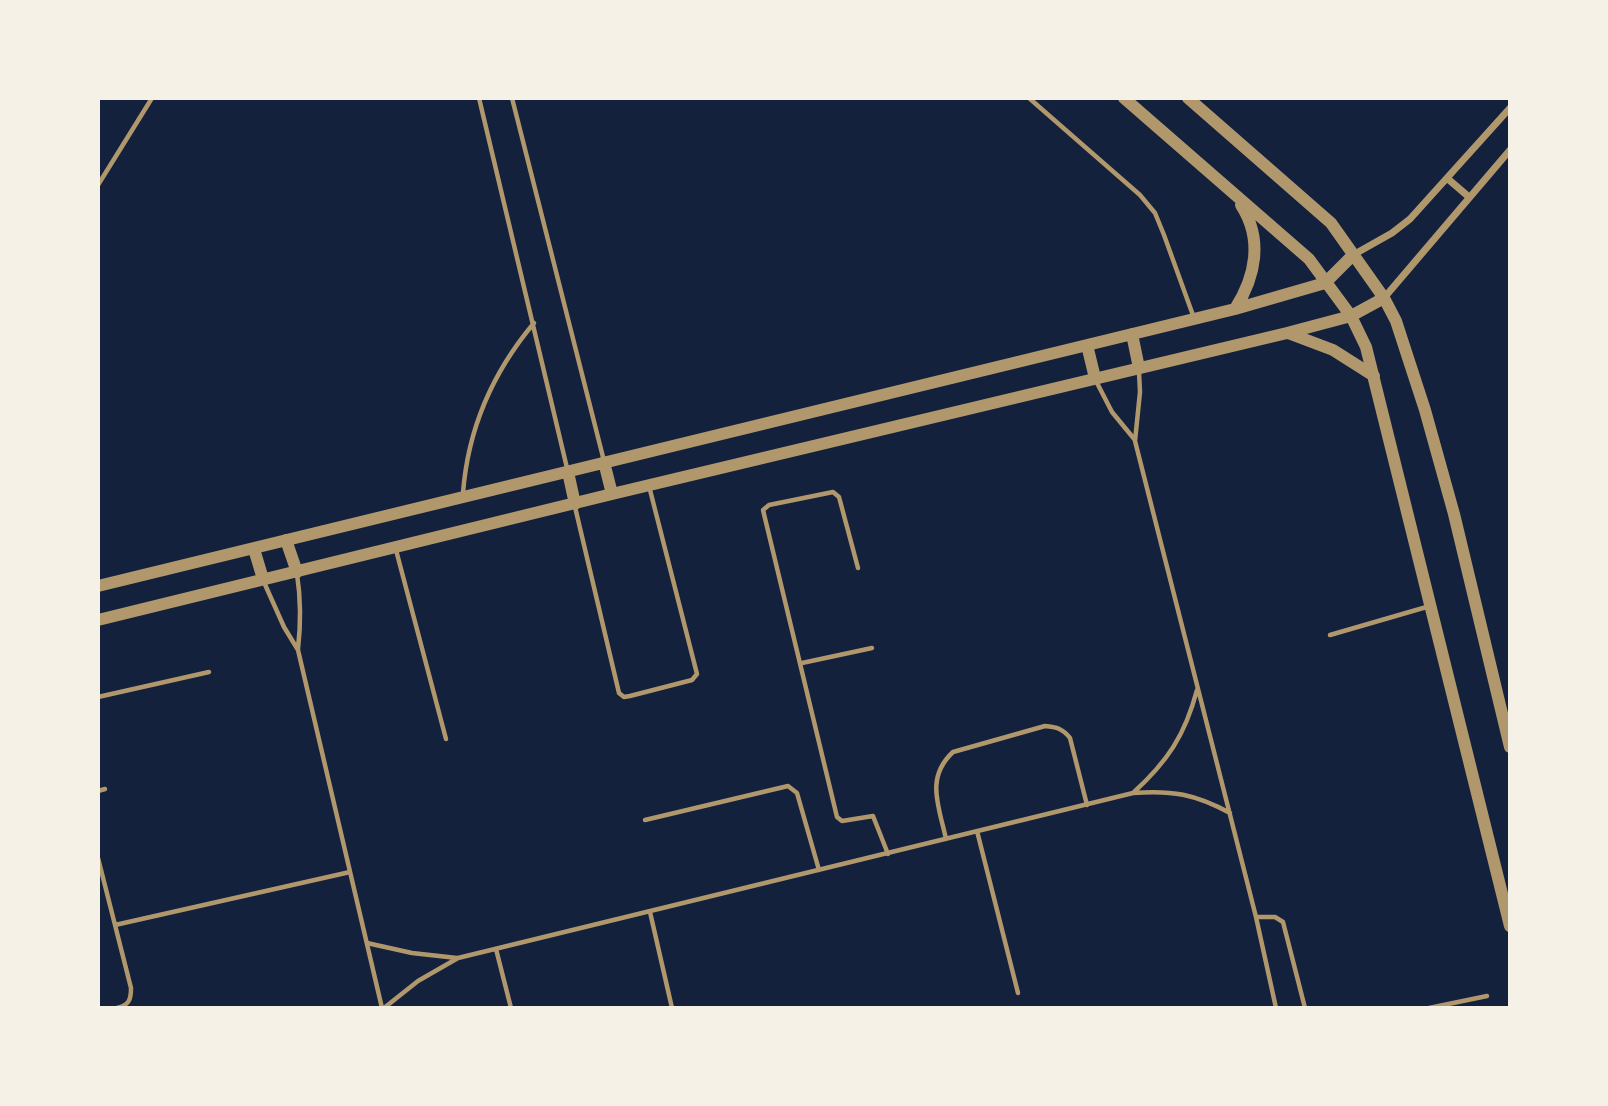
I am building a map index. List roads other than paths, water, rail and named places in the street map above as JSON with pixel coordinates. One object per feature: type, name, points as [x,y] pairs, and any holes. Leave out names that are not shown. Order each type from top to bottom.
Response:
[{"type":"street","points":[[1124,98],[1309,259],[1351,316],[1366,347],[1510,926]]},
{"type":"street","points":[[1188,98],[1331,223],[1384,298],[1396,321],[1444,475],[1510,747]]},
{"type":"street","points":[[98,586],[1235,309],[1325,283],[1353,255],[1373,245],[1410,219],[1510,108]]},
{"type":"street","points":[[98,620],[1351,316],[1384,298],[1510,150]]},
{"type":"street","points":[[1448,178],[1469,197]]},
{"type":"street","points":[[1235,195],[1253,232],[1255,252],[1253,272],[1246,292],[1235,309]]},
{"type":"street","points":[[1287,333],[1334,350],[1374,376]]},
{"type":"street","points":[[1132,334],[1139,368]]},
{"type":"street","points":[[1087,345],[1095,378]]},
{"type":"street","points":[[604,462],[612,494]]},
{"type":"street","points":[[568,472],[575,504]]},
{"type":"street","points":[[286,540],[296,572]]},
{"type":"street","points":[[254,549],[263,579]]},
{"type":"lane","points":[[98,185],[152,98]]},
{"type":"lane","points":[[479,98],[568,472]]},
{"type":"lane","points":[[512,98],[604,462]]},
{"type":"lane","points":[[1029,98],[1140,195],[1155,213],[1194,319]]},
{"type":"lane","points":[[462,498],[468,450],[482,404],[505,361],[534,323]]},
{"type":"lane","points":[[1139,368],[1140,405],[1135,441],[1256,916],[1276,1008]]},
{"type":"lane","points":[[1095,378],[1112,412],[1135,441]]},
{"type":"lane","points":[[575,504],[617,688],[624,697],[630,696],[692,680],[697,674],[649,485]]},
{"type":"lane","points":[[858,568],[839,497],[833,492],[769,505],[763,510],[837,817],[842,821],[873,816],[888,853]]},
{"type":"lane","points":[[395,547],[446,739]]},
{"type":"lane","points":[[296,572],[301,598],[298,650]]},
{"type":"lane","points":[[263,579],[284,627],[298,650],[383,1008],[418,981],[458,958],[1132,793],[1183,793],[1208,801],[1230,813]]},
{"type":"lane","points":[[1330,635],[1431,606]]},
{"type":"lane","points":[[802,663],[872,648]]},
{"type":"lane","points":[[98,697],[209,672]]},
{"type":"lane","points":[[1132,793],[1156,772],[1175,747],[1189,718],[1198,687]]},
{"type":"lane","points":[[946,839],[936,777],[942,763],[954,752],[1045,726],[1064,731],[1070,738],[1087,805]]},
{"type":"lane","points":[[645,820],[788,786],[797,793],[819,870]]},
{"type":"lane","points":[[98,791],[105,789]]},
{"type":"lane","points":[[977,831],[1018,993]]},
{"type":"lane","points":[[98,858],[131,988],[130,1000],[125,1006],[117,1008]]},
{"type":"lane","points":[[115,925],[350,872]]},
{"type":"lane","points":[[650,912],[672,1008]]},
{"type":"lane","points":[[1256,916],[1275,917],[1283,922],[1305,1008]]},
{"type":"lane","points":[[367,943],[412,953],[458,958]]},
{"type":"lane","points":[[496,949],[511,1008]]},
{"type":"lane","points":[[1429,1008],[1487,996]]}]
